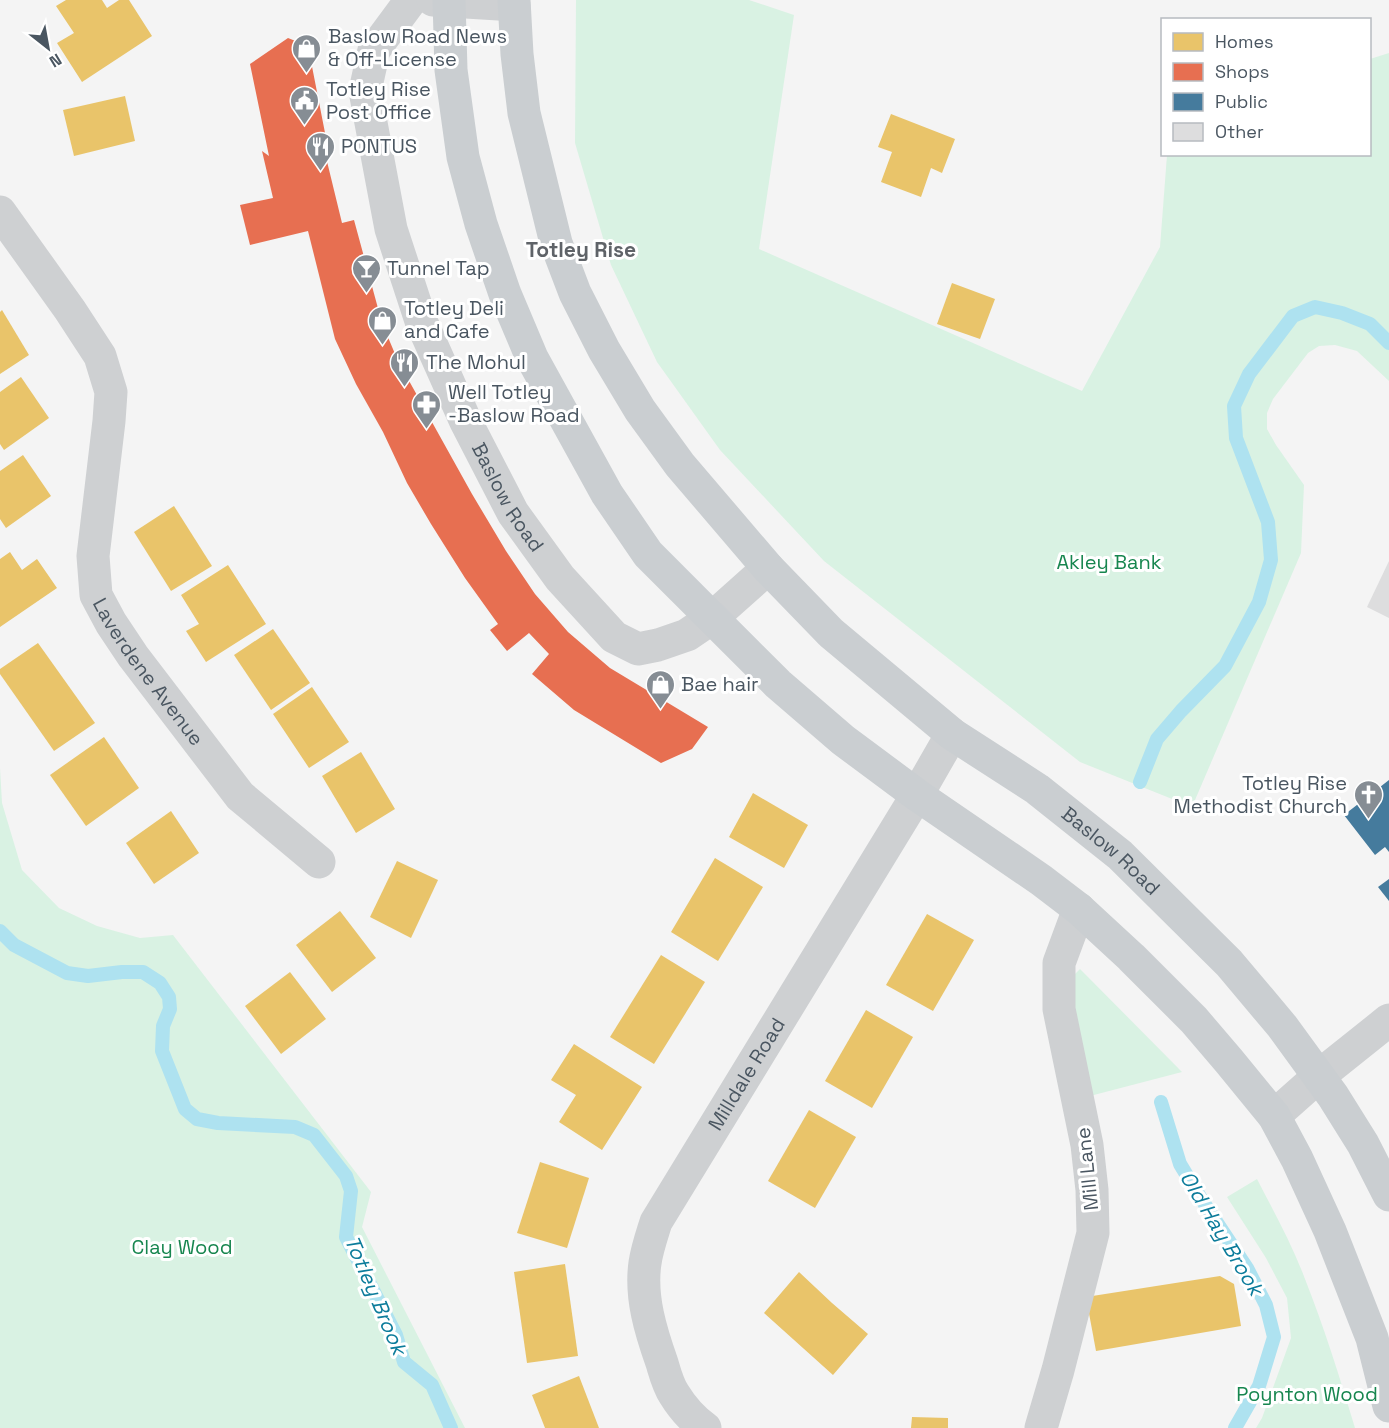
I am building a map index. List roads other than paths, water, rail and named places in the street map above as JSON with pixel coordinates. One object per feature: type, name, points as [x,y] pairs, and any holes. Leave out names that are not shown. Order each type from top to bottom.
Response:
[{"type":"main road","points":[[444,1],[463,157],[481,224],[505,294],[531,358],[607,494],[648,554],[778,684],[843,740],[1079,909],[1194,1020],[1249,1084],[1274,1116],[1330,1231],[1372,1338],[1389,1406]]},
{"type":"main road","name":"Baslow Road","points":[[514,3],[524,113],[556,243],[574,293],[604,350],[640,410],[680,465],[768,568],[831,633],[952,734],[1037,789],[1120,855],[1229,963],[1278,1020],[1319,1076],[1358,1135],[1389,1195]]},
{"type":"street","name":"Baslow Road","points":[[411,0],[374,50],[364,91],[391,229],[421,321],[466,422],[513,513],[560,578],[614,637],[638,649],[687,635],[712,618],[768,568]]},
{"type":"street","points":[[444,1],[514,3]]},
{"type":"street","name":"Laverdene Avenue","points":[[0,212],[100,356],[111,392],[93,556],[96,595],[133,656],[240,796],[319,862]]},
{"type":"street","name":"Milldale Road","points":[[705,1428],[684,1409],[673,1392],[651,1333],[644,1285],[645,1263],[656,1222],[952,734]]},
{"type":"street","name":"Mill Lane","points":[[1041,1428],[1093,1233],[1092,1190],[1087,1145],[1059,1009],[1059,963],[1079,909]]},
{"type":"street","points":[[1274,1116],[1319,1076],[1389,1020]]},
{"type":"waterway","name":"Old Hay Brook","points":[[1140,782],[1157,739],[1225,666],[1259,602],[1271,560],[1268,522],[1236,438],[1234,406],[1249,374],[1293,316],[1315,307],[1342,313],[1370,324],[1389,343]]},
{"type":"waterway","name":"Totley Brook","points":[[0,931],[14,945],[67,973],[88,976],[143,972],[160,983],[169,997],[170,1009],[163,1026],[162,1051],[185,1109],[197,1119],[218,1123],[295,1127],[314,1135],[346,1176],[351,1191],[346,1237],[396,1335],[404,1362],[432,1385],[451,1428]]},
{"type":"waterway","name":"Old Hay Brook","points":[[1161,1102],[1180,1164],[1247,1268],[1266,1305],[1274,1337],[1259,1386],[1235,1428]]},
{"type":"place","name":"Baslow Road News & Off-License","points":[[307,74]]},
{"type":"place","name":"Totley Rise Post Office","points":[[305,126]]},
{"type":"place","name":"PONTUS","points":[[320,172]]},
{"type":"place","name":"Tunnel Tap","points":[[366,294]]},
{"type":"place","name":"Totley Deli and Cafe","points":[[383,346]]},
{"type":"place","name":"The Mohul","points":[[405,388]]},
{"type":"place","name":"Well Totley -Baslow Road","points":[[427,430]]},
{"type":"place","name":"Bae hair","points":[[660,710]]},
{"type":"place","name":"Totley Rise Methodist Church","points":[[1368,820]]},
{"type":"district","name":"Totley Rise","points":[[581,249]]},
{"type":"park label","name":"Akley Bank","points":[[1109,562]]},
{"type":"park label","name":"Clay Wood","points":[[182,1247]]},
{"type":"park label","name":"Poynton Wood","points":[[1307,1394]]}]
